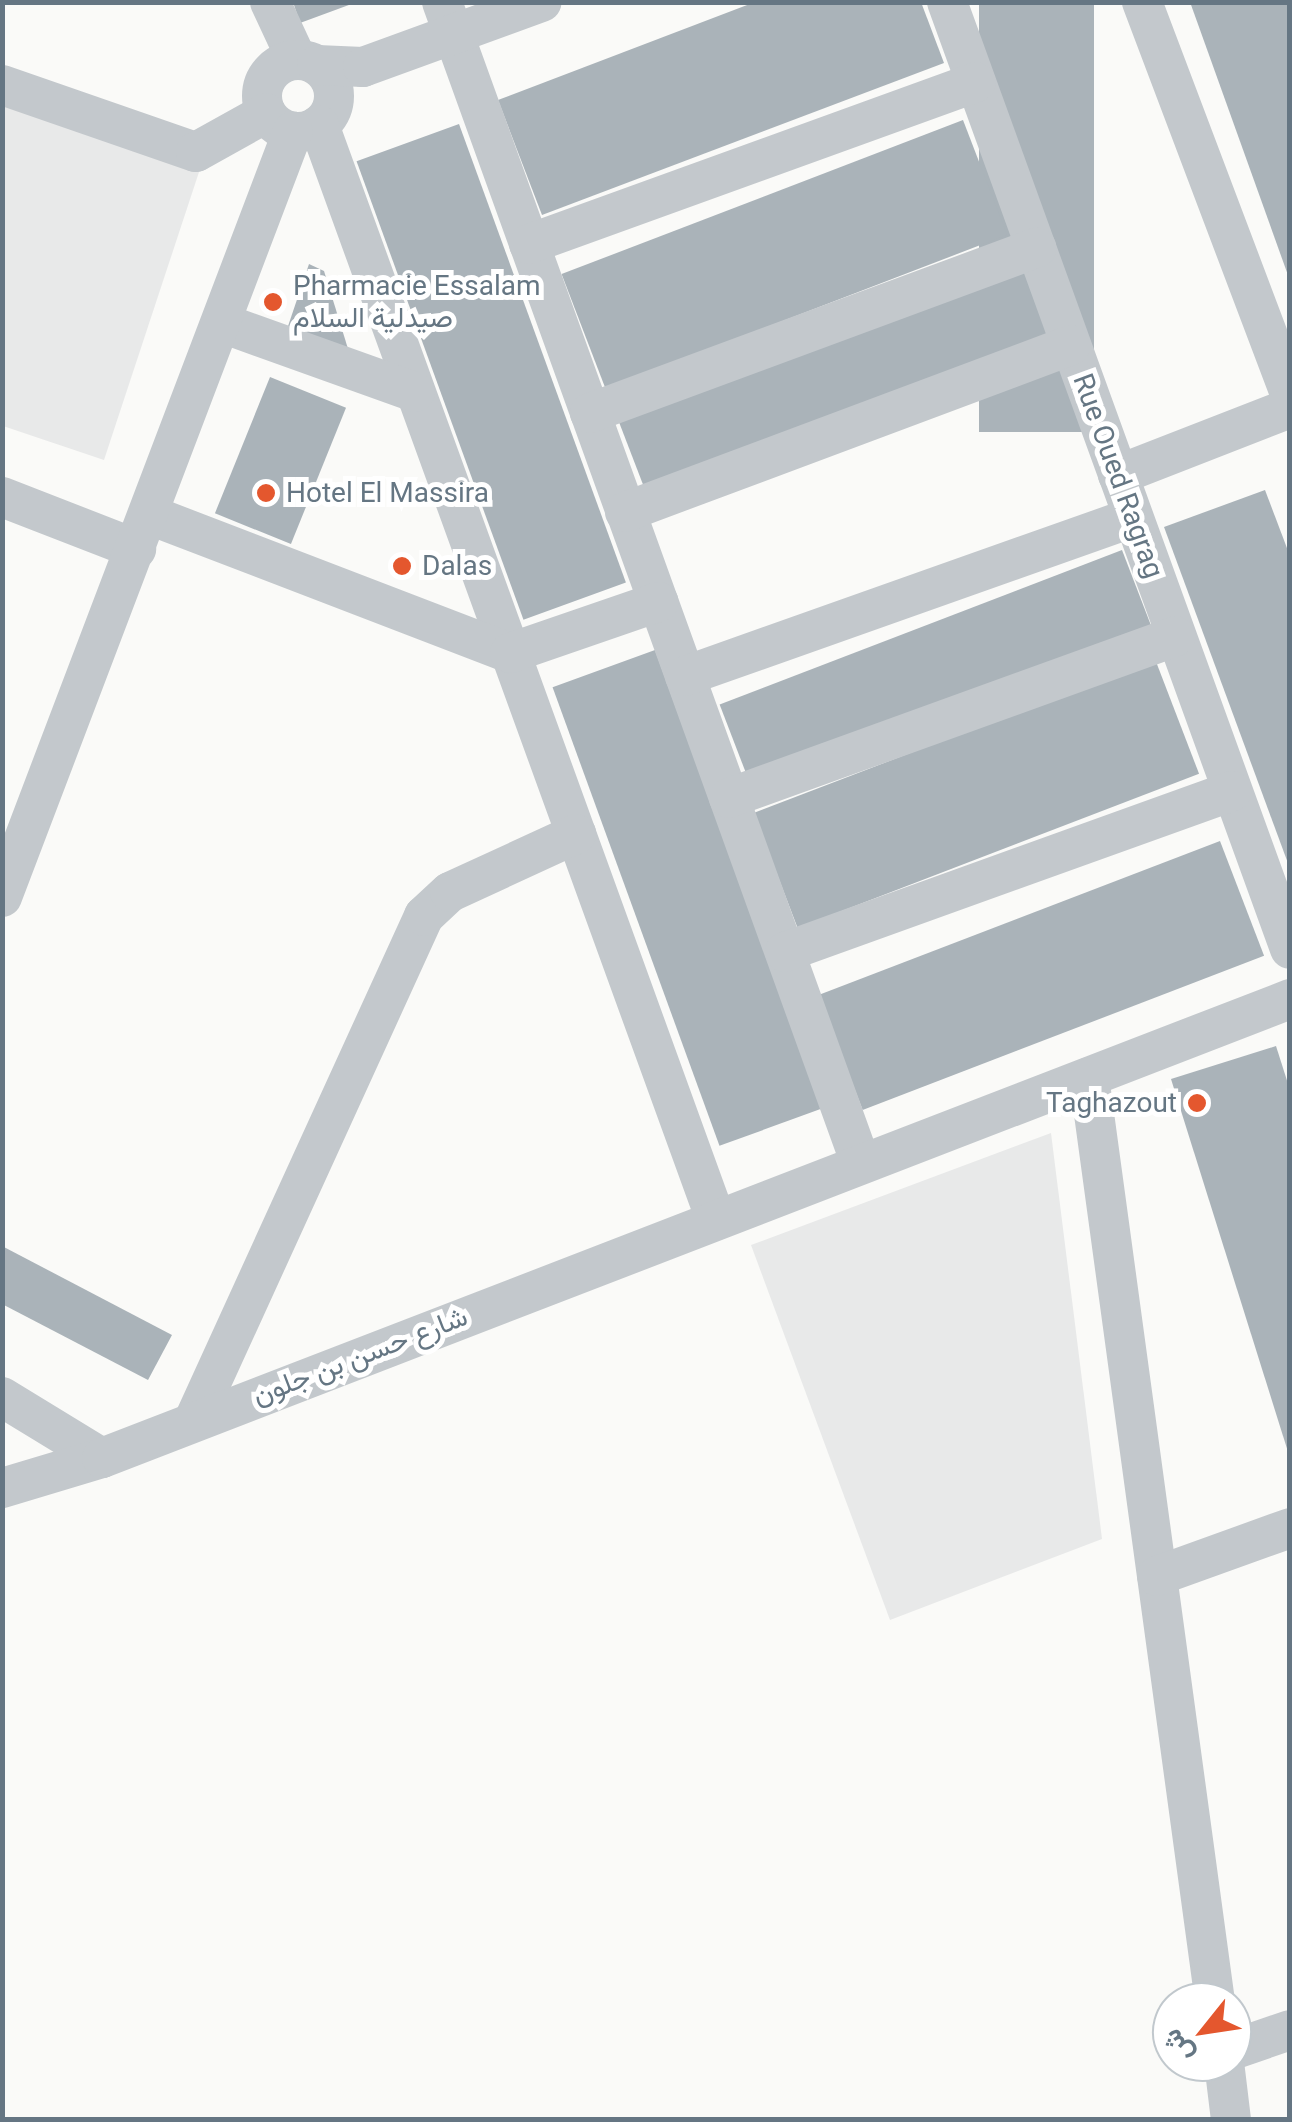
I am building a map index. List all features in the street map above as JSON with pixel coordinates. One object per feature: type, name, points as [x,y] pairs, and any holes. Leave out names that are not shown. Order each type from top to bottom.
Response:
[{"type":"street","points":[[2,84],[196,152],[295,78],[363,67],[448,18],[542,2]]},
{"type":"street","name":"Rue Oued Ragrag","points":[[947,2],[1290,949]]},
{"type":"street","points":[[1142,2],[1290,394]]},
{"type":"street","points":[[448,18],[861,1164]]},
{"type":"street","points":[[2,897],[222,323],[295,78]]},
{"type":"street","points":[[295,78],[416,392],[716,1220]]},
{"type":"street","points":[[529,244],[976,82]]},
{"type":"street","points":[[590,413],[1036,248]]},
{"type":"street","points":[[222,323],[416,392]]},
{"type":"street","points":[[626,512],[1071,345]]},
{"type":"street","points":[[1118,475],[1290,408]]},
{"type":"street","points":[[2,498],[143,532],[510,653],[658,602]]},
{"type":"street","points":[[685,676],[1133,516]]},
{"type":"street","points":[[729,798],[1176,636]]},
{"type":"street","points":[[784,952],[1232,791]]},
{"type":"street","points":[[194,1420],[424,916],[450,892],[576,834]]},
{"type":"street","name":"شارع حسن بن جلون","points":[[2,1488],[102,1458],[1089,1077],[1287,1008]]},
{"type":"street","points":[[1089,1077],[1213,1982]]},
{"type":"street","points":[[2,1397],[102,1458]]},
{"type":"street","points":[[1157,1576],[1290,1528]]},
{"type":"street","points":[[1252,2043],[1290,2030]]},
{"type":"street","points":[[1227,2082],[1232,2120]]},
{"type":"shaded area","points":[[3,103],[200,169],[104,460],[3,426]]},
{"type":"shaded area","points":[[1051,1133],[1102,1539],[890,1620],[751,1245]]},
{"type":"building","points":[[293,2],[357,2],[300,23]]},
{"type":"building","points":[[755,2],[921,2],[944,63],[542,215],[498,100]]},
{"type":"building","points":[[979,2],[1094,2],[1094,432],[979,432]]},
{"type":"building","points":[[1190,2],[1290,2],[1290,278],[1289,278]]},
{"type":"building","points":[[963,120],[1007,235],[606,389],[562,274]]},
{"type":"building","points":[[459,124],[626,583],[523,620],[357,161]]},
{"type":"building","points":[[309,264],[324,271],[353,365],[284,338]]},
{"type":"building","points":[[1020,264],[1049,340],[647,494],[618,418]]},
{"type":"building","points":[[270,377],[346,408],[291,544],[215,513]]},
{"type":"building","points":[[1265,490],[1290,556],[1289,866],[1164,527]]},
{"type":"building","points":[[1122,550],[1151,626],[749,780],[720,704]]},
{"type":"building","points":[[655,650],[822,1109],[719,1146],[553,687]]},
{"type":"building","points":[[1155,659],[1199,774],[798,928],[754,813]]},
{"type":"building","points":[[1220,841],[1264,956],[863,1110],[819,995]]},
{"type":"building","points":[[1276,1046],[1290,1090],[1289,1455],[1171,1079]]},
{"type":"building","points":[[2,1246],[172,1335],[148,1380],[2,1304]]},
{"type":"place","name":"Pharmacie Essalam صيدلية السلام","points":[[273,302]]},
{"type":"place","name":"Hotel El Massira","points":[[266,493]]},
{"type":"place","name":"Dalas","points":[[402,566]]},
{"type":"place","name":"Taghazout","points":[[1197,1103]]}]
